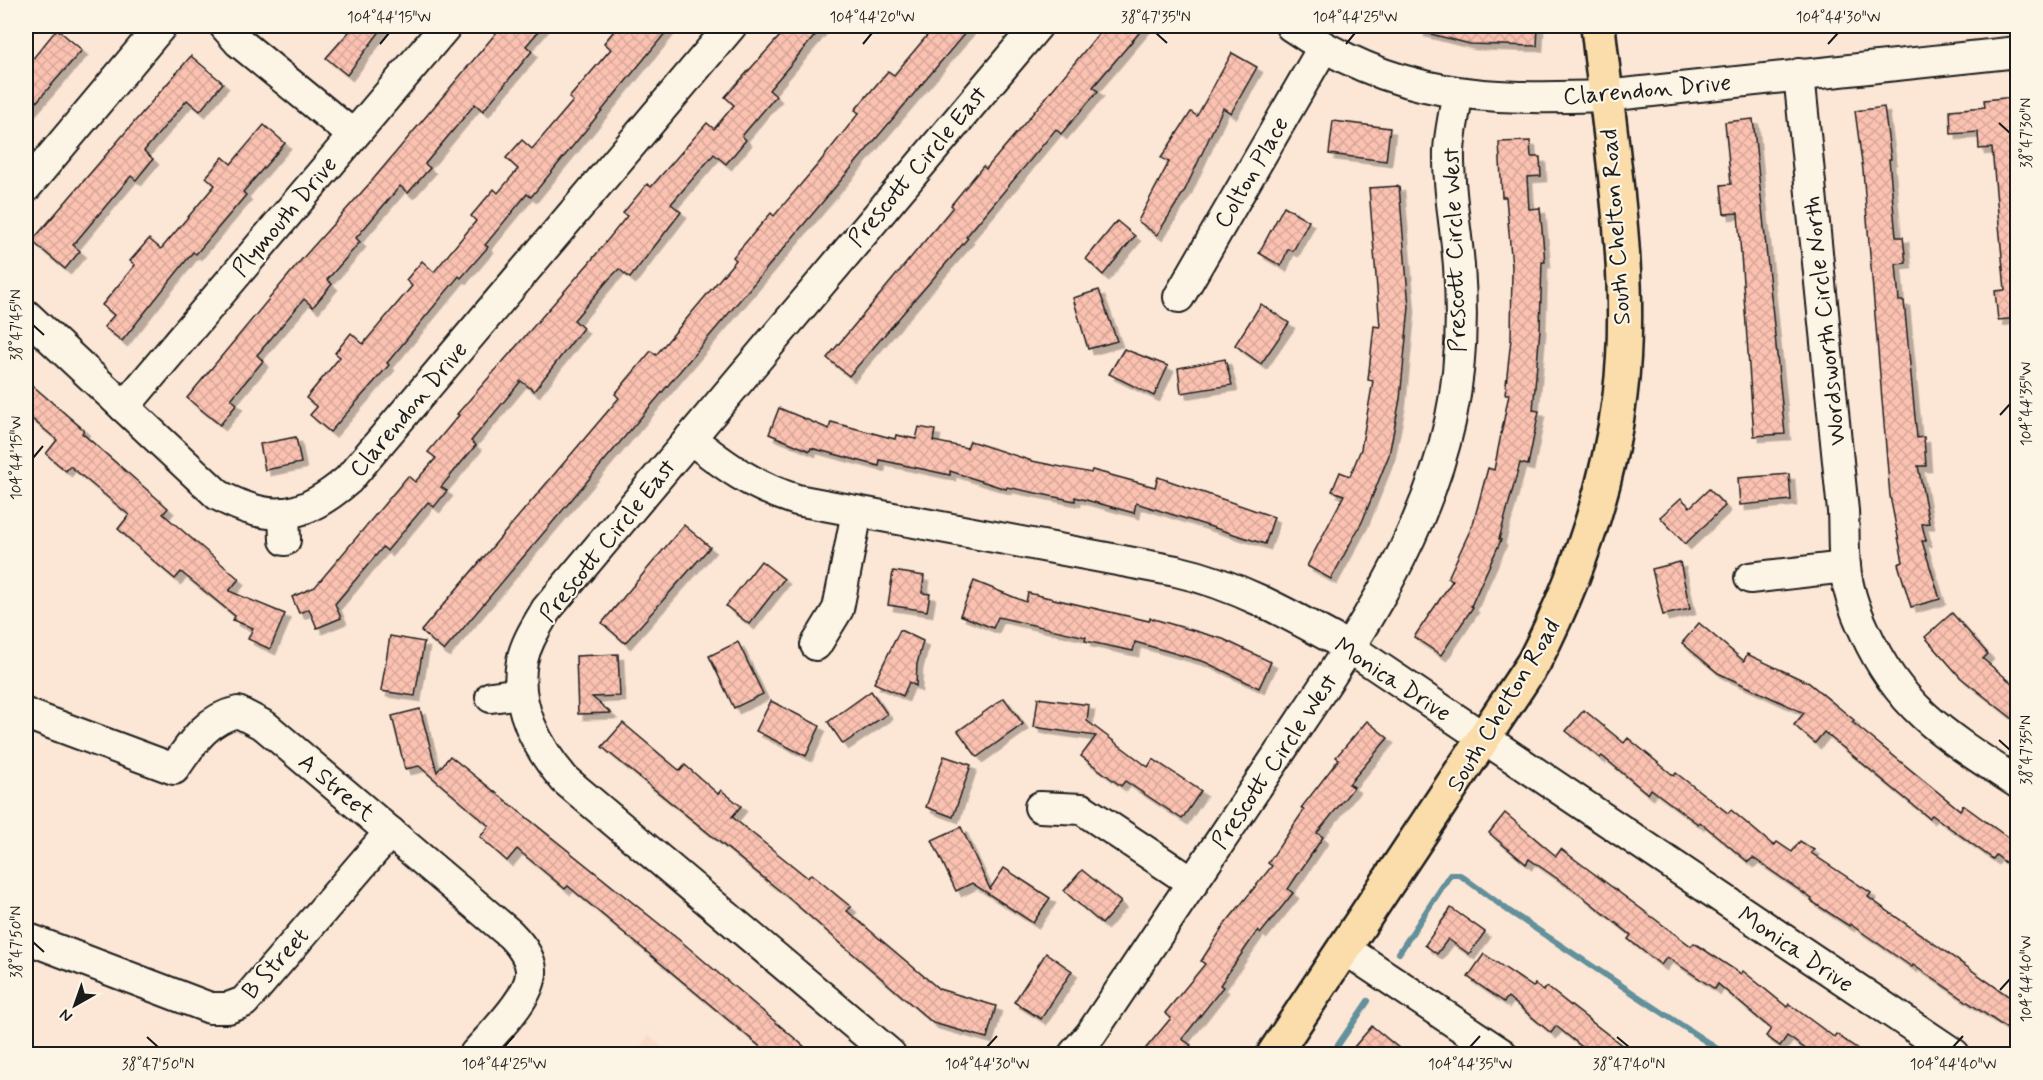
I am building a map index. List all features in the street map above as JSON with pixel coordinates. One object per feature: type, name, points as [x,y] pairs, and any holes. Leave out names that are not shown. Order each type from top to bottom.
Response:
[{"type":"main road","name":"South Chelton Road","points":[[1274,1054],[1534,662],[1558,614],[1584,549],[1613,445],[1624,346],[1623,273],[1598,26]]},
{"type":"street","points":[[26,187],[161,26]]},
{"type":"street","points":[[225,26],[239,42],[353,135]]},
{"type":"street","name":"Plymouth Drive","points":[[124,407],[446,26]]},
{"type":"street","name":"Clarendon Drive","points":[[26,315],[218,495],[240,507],[263,513],[284,527],[306,510],[328,498],[348,480],[731,26]]},
{"type":"street","name":"Prescott Circle East","points":[[891,1054],[565,780],[545,757],[529,724],[521,693],[522,661],[531,636],[546,610],[1037,26]]},
{"type":"street","name":"Clarendon Drive","points":[[1291,26],[1323,48],[1382,74],[1457,94],[1537,99],[1605,96],[2018,52]]},
{"type":"street","name":"Colton Place","points":[[1179,297],[1323,48]]},
{"type":"street","name":"Wordsworth Circle North","points":[[1799,74],[1843,511],[1845,567],[1852,599],[1876,658],[1895,687],[1918,713],[1950,738],[2018,783]]},
{"type":"street","name":"Prescott Circle West","points":[[1074,1054],[1091,1034],[1350,648],[1417,526],[1437,474],[1450,421],[1461,322],[1459,264],[1449,175],[1449,148],[1457,94]]},
{"type":"street","name":"Monica Drive","points":[[690,438],[721,464],[765,490],[797,500],[1210,579],[1270,605],[1350,648],[1954,1054]]},
{"type":"street","points":[[816,645],[837,609],[857,512]]},
{"type":"street","points":[[1750,578],[1845,567]]},
{"type":"street","points":[[490,697],[521,693]]},
{"type":"street","name":"A Street","points":[[26,714],[174,769],[196,736],[223,715],[238,712],[266,726],[510,934],[526,956],[531,970],[528,985],[521,998],[475,1054]]},
{"type":"street","points":[[1040,807],[1082,809],[1193,883]]},
{"type":"street","name":"B Street","points":[[26,938],[210,1008],[228,1008],[238,1012],[244,1002],[390,832]]},
{"type":"street","points":[[1345,949],[1502,1054]]},
{"type":"shaded area","points":[[649,1036],[671,1054],[634,1054]]},
{"type":"building","points":[[354,26],[384,26],[347,75],[326,58]]},
{"type":"building","points":[[502,26],[543,26],[526,46],[532,51],[483,111],[475,104],[425,164],[430,168],[408,193],[400,186],[356,238],[360,242],[327,280],[332,284],[313,307],[304,299],[257,355],[263,361],[231,399],[237,404],[220,425],[187,398],[302,259],[370,183]]},
{"type":"building","points":[[618,26],[671,26],[531,197],[527,194],[485,245],[488,247],[461,278],[459,276],[387,363],[389,365],[330,432],[310,415],[317,407],[306,398],[340,357],[335,353],[351,333],[363,344],[412,286],[406,280],[422,261],[434,272],[476,221],[471,216],[494,189],[498,193],[518,169],[506,158],[522,140],[532,149],[573,101],[569,98],[611,49],[604,43]]},
{"type":"building","points":[[789,26],[823,26],[769,90],[776,96],[742,136],[746,140],[726,164],[714,154],[671,204],[681,212],[630,278],[619,269],[609,279],[574,320],[583,328],[534,391],[521,381],[471,441],[476,445],[441,487],[447,491],[434,507],[428,502],[387,551],[383,547],[335,604],[341,618],[317,628],[309,609],[299,613],[292,597],[315,587],[408,476],[415,482],[436,458],[428,452],[459,415],[457,414],[589,263],[627,216],[623,213],[647,184],[651,187],[707,123],[714,129],[734,105],[725,97]]},
{"type":"building","points":[[935,26],[971,26],[444,651],[421,631],[619,398],[615,394],[651,351],[656,355],[736,260],[733,257],[771,213],[774,216],[819,163],[859,113],[855,110],[888,71],[894,75]]},
{"type":"building","points":[[1105,26],[1145,26],[1093,87],[1098,91],[1061,134],[1056,129],[966,237],[968,238],[849,376],[827,358],[953,207],[951,205],[983,166],[986,169]]},
{"type":"building","points":[[1420,26],[1538,26],[1537,46],[1470,44],[1419,31]]},
{"type":"building","points":[[57,29],[82,50],[26,114],[26,67]]},
{"type":"building","points":[[1232,53],[1257,67],[1231,113],[1223,108],[1185,190],[1157,235],[1138,221],[1169,162],[1161,158],[1191,112],[1197,116]]},
{"type":"building","points":[[191,56],[223,83],[200,111],[187,100],[144,151],[153,159],[136,180],[131,176],[73,245],[80,251],[65,269],[32,241]]},
{"type":"building","points":[[2014,97],[2018,135],[2018,318],[1998,320],[1995,291],[2005,290],[1992,148],[1979,149],[1978,132],[1951,134],[1950,110],[1985,107],[1984,100]]},
{"type":"building","points":[[1884,107],[1891,159],[1889,159],[1896,237],[1903,237],[1906,263],[1896,264],[1899,301],[1904,301],[1917,438],[1924,437],[1926,466],[1918,466],[1929,523],[1922,524],[1926,541],[1922,541],[1940,599],[1911,607],[1898,564],[1903,562],[1890,496],[1863,170],[1855,111]]},
{"type":"building","points":[[1753,119],[1785,434],[1754,436],[1738,213],[1724,214],[1721,185],[1731,184],[1725,122]]},
{"type":"building","points":[[1333,121],[1390,128],[1386,161],[1329,154]]},
{"type":"building","points":[[264,125],[285,143],[243,192],[246,195],[196,254],[193,252],[122,341],[104,327],[114,315],[102,305],[135,265],[130,261],[149,239],[161,249],[215,185],[206,177],[223,157],[231,164]]},
{"type":"building","points":[[1530,141],[1531,157],[1540,157],[1541,176],[1527,177],[1529,209],[1540,208],[1545,262],[1542,262],[1540,329],[1533,410],[1539,411],[1528,465],[1520,463],[1499,539],[1501,540],[1471,606],[1473,607],[1441,655],[1414,637],[1453,580],[1448,578],[1473,524],[1488,468],[1494,470],[1509,394],[1505,394],[1511,339],[1512,267],[1506,197],[1502,197],[1499,142]]},
{"type":"building","points":[[1399,186],[1409,307],[1400,399],[1389,455],[1362,522],[1331,579],[1307,566],[1344,495],[1332,491],[1340,472],[1350,476],[1361,449],[1373,381],[1368,380],[1374,326],[1380,327],[1369,188]]},
{"type":"building","points":[[1284,206],[1309,221],[1293,251],[1288,249],[1281,266],[1259,253]]},
{"type":"building","points":[[1117,221],[1135,236],[1103,275],[1086,259]]},
{"type":"building","points":[[1099,290],[1117,341],[1088,349],[1073,298]]},
{"type":"building","points":[[1261,304],[1289,323],[1261,364],[1235,345]]},
{"type":"building","points":[[1124,349],[1168,366],[1154,396],[1109,374]]},
{"type":"building","points":[[1225,359],[1232,385],[1181,393],[1178,368]]},
{"type":"building","points":[[26,380],[84,430],[82,433],[168,508],[163,514],[239,579],[229,591],[285,614],[270,649],[248,639],[253,628],[233,620],[235,616],[181,572],[175,579],[156,563],[118,529],[129,515],[70,466],[66,471],[46,454],[57,440],[26,414]]},
{"type":"building","points":[[779,408],[829,429],[831,422],[895,439],[896,435],[916,439],[919,427],[935,430],[933,441],[967,448],[970,441],[1032,461],[1091,473],[1092,470],[1155,487],[1158,477],[1274,517],[1265,544],[1136,503],[1134,513],[1075,497],[1075,501],[1007,487],[1006,489],[950,471],[950,475],[880,460],[879,466],[811,448],[810,451],[769,434]]},
{"type":"building","points":[[296,437],[301,463],[265,470],[260,444]]},
{"type":"building","points":[[1789,474],[1791,500],[1740,505],[1738,478]]},
{"type":"building","points":[[1709,489],[1725,506],[1685,544],[1660,517],[1681,498],[1690,507]]},
{"type":"building","points":[[684,525],[710,547],[625,643],[602,623]]},
{"type":"building","points":[[761,561],[784,579],[749,624],[726,606]]},
{"type":"building","points":[[1680,562],[1690,609],[1663,615],[1652,569]]},
{"type":"building","points":[[893,571],[924,576],[922,593],[930,594],[927,611],[888,605]]},
{"type":"building","points":[[974,581],[1026,602],[1028,593],[1149,621],[1150,618],[1223,639],[1271,662],[1259,688],[1205,662],[1135,642],[1133,651],[1085,641],[1086,637],[998,617],[993,628],[960,615]]},
{"type":"building","points":[[1952,613],[1988,654],[1983,659],[2018,688],[2018,723],[1961,678],[1925,637]]},
{"type":"building","points":[[1699,623],[1744,661],[1747,654],[1809,683],[1854,720],[1852,722],[1960,810],[1963,805],[2018,845],[2018,873],[1996,855],[1993,859],[1932,815],[1929,818],[1824,732],[1815,743],[1794,725],[1804,713],[1718,673],[1682,643]]},
{"type":"building","points":[[900,630],[923,641],[917,664],[916,686],[909,682],[903,696],[874,683]]},
{"type":"building","points":[[390,636],[424,642],[415,696],[381,691]]},
{"type":"building","points":[[738,642],[763,694],[734,708],[709,656]]},
{"type":"building","points":[[618,654],[620,696],[592,697],[611,713],[578,714],[576,656]]},
{"type":"building","points":[[871,691],[887,714],[843,744],[828,722]]},
{"type":"building","points":[[1004,698],[1023,724],[977,757],[958,731]]},
{"type":"building","points":[[1038,698],[1089,705],[1087,721],[1148,767],[1153,759],[1201,791],[1182,819],[1125,781],[1121,786],[1081,756],[1096,736],[1034,727]]},
{"type":"building","points":[[771,701],[820,726],[806,756],[756,731]]},
{"type":"building","points":[[420,709],[437,772],[450,756],[683,943],[813,1054],[769,1054],[568,886],[565,889],[517,849],[507,861],[480,837],[489,826],[419,766],[405,769],[392,716]]},
{"type":"building","points":[[1584,710],[1624,743],[1628,738],[1674,776],[1676,773],[1728,813],[1731,810],[1774,846],[1777,842],[1792,852],[1800,841],[1814,850],[1811,853],[1871,893],[1868,897],[2018,1003],[2018,1036],[1913,965],[1912,967],[1850,924],[1849,926],[1811,901],[1812,899],[1753,858],[1748,862],[1700,822],[1698,824],[1651,789],[1648,794],[1602,756],[1600,758],[1566,731]]},
{"type":"building","points":[[1367,721],[1388,738],[1349,784],[1354,787],[1317,833],[1323,837],[1288,889],[1293,893],[1261,933],[1258,930],[1220,985],[1223,987],[1182,1039],[1191,1045],[1183,1054],[1141,1054],[1171,1018],[1165,1013],[1205,964],[1201,961],[1225,924],[1272,866],[1268,863],[1304,810],[1301,808],[1339,759],[1336,757]]},
{"type":"building","points":[[623,723],[680,771],[685,765],[718,794],[721,790],[741,806],[732,817],[808,878],[811,874],[851,907],[847,911],[939,989],[996,1006],[987,1038],[933,1023],[785,895],[602,747]]},
{"type":"building","points":[[944,756],[971,765],[953,817],[926,807]]},
{"type":"building","points":[[1505,813],[1556,856],[1561,849],[1691,946],[1694,943],[1741,974],[1743,971],[1787,1007],[1789,1004],[1834,1037],[1836,1034],[1865,1054],[1813,1054],[1787,1036],[1780,1046],[1766,1036],[1771,1029],[1718,984],[1715,989],[1667,957],[1661,965],[1628,939],[1631,935],[1578,893],[1529,859],[1526,864],[1489,833]]},
{"type":"building","points":[[961,827],[990,889],[1004,868],[1050,898],[1033,923],[972,883],[956,891],[932,840]]},
{"type":"building","points":[[1082,870],[1121,902],[1102,924],[1064,891]]},
{"type":"building","points":[[1451,908],[1485,932],[1469,954],[1448,939],[1437,954],[1425,945]]},
{"type":"building","points":[[1046,953],[1072,971],[1041,1019],[1014,1002]]},
{"type":"building","points":[[1484,954],[1533,987],[1535,984],[1543,991],[1547,987],[1633,1054],[1591,1054],[1556,1026],[1551,1033],[1508,997],[1504,1002],[1468,977]]},
{"type":"building","points":[[1372,1026],[1406,1054],[1363,1054],[1354,1047]]},
{"type":"waterway","points":[[1399,953],[1450,875],[1460,875],[1509,911],[1725,1054]]},
{"type":"waterway","points":[[1332,1054],[1368,1001]]}]
